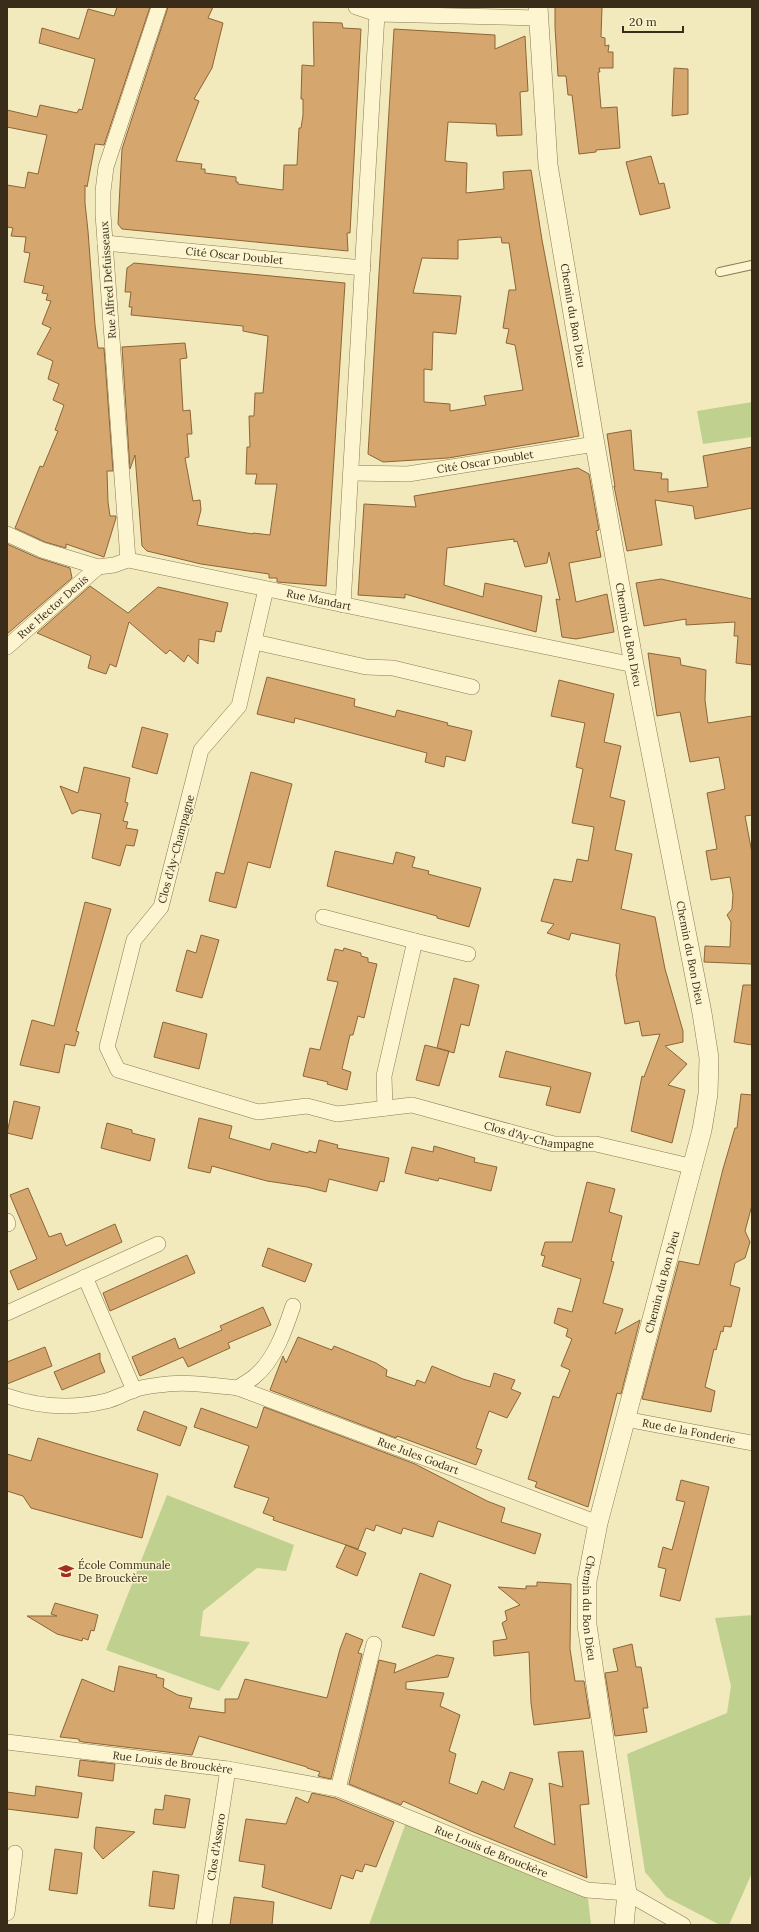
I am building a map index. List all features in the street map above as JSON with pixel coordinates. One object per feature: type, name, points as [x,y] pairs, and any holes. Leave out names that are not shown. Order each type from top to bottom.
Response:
[{"type":"street","name":"Rue Alfred Defuisseaux","points":[[128,560],[105,244],[103,191],[106,167],[159,7]]},
{"type":"street","points":[[356,7],[377,14],[538,13]]},
{"type":"street","name":"Chemin du Bon Dieu","points":[[538,13],[548,165],[634,664],[702,1013],[709,1058],[708,1094],[694,1167],[598,1523],[588,1581],[587,1625],[626,1893],[624,1925]]},
{"type":"street","points":[[343,605],[377,14]]},
{"type":"street","name":"Cité Oscar Doublet","points":[[105,244],[363,268]]},
{"type":"street","name":"Cité Oscar Doublet","points":[[351,473],[408,474],[595,444]]},
{"type":"street","name":"Rue Mandart","points":[[7,534],[42,550],[98,567],[114,565],[128,560],[634,664]]},
{"type":"street","name":"Rue Hector Denis","points":[[7,647],[98,567]]},
{"type":"street","name":"Clos d'Ay-Champagne","points":[[266,589],[239,706],[201,750],[161,908],[134,940],[107,1048],[118,1070],[258,1112],[307,1106],[337,1114],[412,1105],[554,1144],[596,1144],[694,1167]]},
{"type":"street","points":[[255,642],[366,667],[393,668],[472,687]]},
{"type":"street","points":[[324,917],[468,954]]},
{"type":"street","points":[[385,1108],[384,1076],[415,941]]},
{"type":"street","points":[[7,1312],[158,1244]]},
{"type":"street","points":[[85,1277],[134,1390]]},
{"type":"street","points":[[238,1388],[255,1377],[270,1358],[283,1336],[293,1306]]},
{"type":"street","name":"Rue Jules Godart","points":[[7,1396],[24,1402],[52,1406],[81,1405],[107,1401],[134,1390],[160,1384],[199,1384],[238,1388],[598,1523]]},
{"type":"street","name":"Rue de la Fonderie","points":[[625,1419],[752,1443]]},
{"type":"street","points":[[338,1789],[374,1644]]},
{"type":"street","name":"Rue Louis de Brouckère","points":[[7,1742],[228,1769],[338,1789],[587,1890],[626,1893]]},
{"type":"street","name":"Clos d'Assoro","points":[[204,1925],[228,1769]]},
{"type":"street","points":[[7,1913],[16,1853]]},
{"type":"street","points":[[626,1893],[684,1925]]},
{"type":"lane","points":[[720,272],[752,265]]},
{"type":"green space","points":[[752,402],[752,437],[703,444],[697,411]]},
{"type":"green space","points":[[167,1495],[294,1545],[286,1571],[257,1568],[203,1611],[200,1636],[250,1642],[219,1691],[106,1650]]},
{"type":"green space","points":[[752,1615],[752,1873],[729,1925],[720,1925],[666,1897],[645,1872],[627,1754],[727,1713],[731,1686],[715,1618]]},
{"type":"green space","points":[[408,1817],[587,1890],[591,1925],[369,1925]]},
{"type":"building","points":[[117,7],[150,7],[104,145],[95,144],[87,187],[85,185],[85,203],[95,325],[98,348],[104,348],[113,471],[107,471],[108,502],[110,516],[116,516],[104,557],[66,544],[66,548],[45,542],[15,528],[40,466],[43,467],[58,431],[55,430],[64,405],[53,400],[59,384],[48,379],[53,361],[37,354],[51,328],[42,324],[51,301],[46,300],[48,294],[42,293],[44,286],[24,282],[30,253],[24,252],[26,237],[11,236],[13,228],[7,227],[7,185],[25,188],[28,172],[38,174],[47,135],[7,127],[7,110],[37,117],[40,105],[77,113],[79,109],[82,110],[95,59],[39,43],[42,28],[79,39],[88,9],[114,16]]},
{"type":"building","points":[[168,7],[213,7],[208,18],[223,23],[212,68],[194,99],[199,101],[176,161],[202,164],[201,169],[205,169],[205,173],[236,177],[236,182],[238,182],[238,184],[283,190],[284,165],[297,165],[299,128],[301,128],[303,115],[303,99],[301,99],[302,65],[314,66],[313,22],[342,23],[343,28],[361,29],[350,233],[347,233],[348,251],[122,229],[118,224],[122,149]]},
{"type":"building","points":[[555,7],[602,7],[601,37],[605,38],[605,46],[609,45],[608,52],[613,52],[613,68],[599,68],[601,108],[617,107],[620,148],[596,150],[596,152],[579,154],[572,95],[568,95],[566,76],[558,76]]},
{"type":"building","points":[[394,29],[495,35],[495,49],[525,36],[528,91],[520,92],[522,135],[497,136],[496,124],[448,122],[445,161],[467,163],[466,193],[504,189],[503,172],[531,170],[542,240],[579,436],[448,458],[383,462],[368,454]],"holes":[[[501,237],[502,243],[509,243],[516,290],[509,290],[503,328],[509,329],[506,343],[515,345],[523,390],[484,396],[486,405],[450,411],[450,404],[424,402],[424,369],[432,370],[433,332],[456,334],[461,296],[413,293],[422,258],[458,259],[458,240]]]},
{"type":"building","points":[[674,68],[688,69],[688,114],[672,116]]},
{"type":"building","points":[[651,156],[659,184],[664,183],[670,208],[640,215],[626,162]]},
{"type":"building","points":[[134,263],[345,283],[326,586],[277,582],[277,578],[269,578],[269,574],[201,564],[147,551],[142,546],[135,455],[130,469],[122,347],[185,343],[187,358],[180,359],[183,411],[190,410],[192,434],[187,434],[189,457],[185,458],[193,501],[200,500],[201,510],[197,525],[253,534],[270,535],[277,484],[255,484],[257,474],[246,474],[247,447],[250,447],[249,416],[254,416],[255,393],[263,393],[268,336],[243,331],[243,326],[131,315],[132,307],[129,307],[131,292],[125,292],[127,268]]},
{"type":"building","points":[[631,430],[634,470],[662,473],[661,479],[668,479],[668,492],[708,487],[703,456],[752,447],[752,508],[695,519],[693,506],[655,500],[662,545],[627,551],[614,486],[615,487],[607,434]]},
{"type":"building","points":[[578,468],[589,474],[599,530],[596,531],[601,557],[569,563],[576,602],[607,594],[614,632],[576,639],[562,637],[556,599],[560,600],[549,552],[547,563],[525,567],[517,541],[514,542],[514,539],[447,548],[444,585],[483,597],[485,583],[542,596],[536,632],[405,594],[405,598],[358,595],[364,504],[416,507],[414,496]]},
{"type":"building","points":[[7,544],[38,558],[70,568],[72,578],[7,634]]},
{"type":"building","points":[[661,579],[752,599],[752,665],[736,663],[738,636],[734,636],[735,622],[686,625],[686,619],[644,626],[636,583]]},
{"type":"building","points":[[90,586],[128,613],[158,587],[228,603],[221,632],[216,631],[214,642],[199,639],[198,664],[188,655],[184,662],[170,650],[166,654],[129,622],[116,667],[110,664],[106,674],[88,668],[91,656],[37,633]]},
{"type":"building","points":[[648,653],[680,658],[681,665],[706,670],[705,700],[708,723],[752,716],[752,815],[745,816],[752,853],[752,964],[704,962],[705,946],[730,947],[731,922],[727,915],[732,909],[733,895],[730,877],[711,880],[706,851],[717,849],[707,793],[725,789],[719,757],[690,762],[680,712],[657,716]]},
{"type":"building","points":[[267,677],[355,699],[354,706],[395,717],[397,710],[448,723],[447,725],[472,731],[465,761],[446,756],[444,767],[425,762],[427,753],[295,718],[294,723],[257,714]]},
{"type":"building","points":[[559,680],[614,694],[604,742],[621,746],[610,797],[625,801],[615,850],[632,854],[621,909],[655,917],[665,969],[683,1031],[683,1042],[665,1046],[687,1064],[668,1085],[685,1090],[672,1143],[631,1131],[642,1076],[644,1077],[660,1034],[642,1036],[639,1021],[625,1024],[616,975],[620,944],[571,933],[569,940],[547,933],[554,924],[541,921],[554,879],[572,882],[577,859],[588,861],[594,827],[572,823],[583,769],[576,767],[585,723],[551,716]]},
{"type":"building","points":[[142,727],[168,734],[157,774],[132,767]]},
{"type":"building","points":[[84,767],[130,778],[125,802],[128,803],[123,821],[128,822],[126,828],[138,830],[134,846],[126,845],[120,866],[92,858],[101,814],[80,810],[72,814],[60,786],[78,793]]},
{"type":"building","points":[[251,772],[292,784],[270,868],[248,862],[236,908],[209,901],[216,872],[224,874]]},
{"type":"building","points":[[335,851],[393,864],[396,852],[415,857],[412,867],[429,871],[428,874],[481,888],[469,927],[437,918],[437,916],[327,886]]},
{"type":"building","points":[[85,902],[111,909],[76,1031],[79,1032],[75,1046],[65,1044],[59,1073],[20,1065],[32,1020],[54,1026]]},
{"type":"building","points":[[201,935],[219,940],[202,998],[176,991],[187,950],[196,953]]},
{"type":"building","points":[[344,948],[361,953],[361,956],[368,958],[368,962],[377,964],[364,1018],[358,1016],[353,1035],[350,1035],[342,1069],[351,1072],[347,1090],[327,1084],[328,1082],[303,1076],[310,1048],[320,1050],[338,982],[327,980],[335,949],[343,951]]},
{"type":"building","points":[[454,978],[479,985],[469,1026],[461,1024],[454,1053],[437,1048]]},
{"type":"building","points":[[743,985],[752,985],[752,1045],[734,1042]]},
{"type":"building","points":[[163,1022],[207,1034],[199,1069],[154,1057]]},
{"type":"building","points":[[425,1045],[449,1051],[439,1086],[416,1080]]},
{"type":"building","points":[[506,1051],[591,1073],[580,1113],[546,1105],[551,1087],[499,1077]]},
{"type":"building","points":[[741,1094],[752,1095],[752,1205],[745,1231],[750,1242],[745,1258],[735,1263],[730,1285],[740,1288],[731,1327],[724,1326],[723,1332],[721,1331],[716,1350],[714,1349],[705,1387],[715,1391],[711,1412],[642,1399],[679,1261],[699,1265],[723,1169],[735,1128],[737,1128]]},
{"type":"building","points":[[14,1101],[40,1107],[32,1139],[7,1133]]},
{"type":"building","points":[[199,1118],[232,1126],[229,1138],[270,1150],[272,1143],[308,1153],[309,1151],[316,1153],[319,1140],[338,1145],[337,1148],[389,1158],[384,1182],[380,1181],[377,1191],[329,1179],[326,1192],[307,1187],[267,1181],[212,1166],[210,1173],[188,1168]]},
{"type":"building","points":[[107,1123],[132,1130],[132,1133],[155,1139],[150,1161],[101,1148]]},
{"type":"building","points":[[434,1146],[475,1158],[474,1162],[497,1167],[491,1191],[439,1178],[438,1181],[405,1173],[412,1147],[433,1152]]},
{"type":"building","points":[[587,1182],[615,1189],[609,1212],[622,1216],[611,1261],[614,1262],[603,1303],[623,1309],[615,1334],[640,1320],[621,1394],[617,1393],[588,1507],[535,1487],[537,1482],[528,1479],[553,1396],[559,1398],[570,1370],[561,1366],[572,1339],[566,1336],[568,1329],[554,1323],[558,1308],[572,1312],[581,1279],[542,1266],[545,1256],[541,1255],[545,1242],[572,1242]]},
{"type":"building","points":[[28,1188],[49,1237],[61,1233],[66,1246],[115,1224],[122,1242],[18,1290],[10,1271],[37,1259],[10,1195]]},
{"type":"building","points":[[268,1248],[312,1264],[305,1282],[262,1266]]},
{"type":"building","points":[[187,1255],[195,1273],[110,1311],[103,1293]]},
{"type":"building","points":[[263,1307],[271,1325],[228,1343],[230,1348],[188,1367],[183,1357],[140,1376],[132,1357],[175,1338],[179,1349],[222,1330],[220,1326]]},
{"type":"building","points":[[298,1337],[332,1350],[334,1346],[376,1363],[387,1370],[386,1376],[415,1386],[417,1380],[425,1383],[432,1366],[463,1379],[490,1387],[494,1373],[515,1380],[511,1389],[521,1393],[507,1418],[489,1411],[476,1448],[482,1450],[476,1465],[397,1436],[396,1438],[270,1390],[283,1356],[286,1363]]},
{"type":"building","points":[[45,1347],[52,1366],[7,1384],[7,1362]]},
{"type":"building","points":[[100,1353],[100,1360],[105,1372],[62,1390],[54,1372]]},
{"type":"building","points":[[264,1407],[415,1464],[487,1501],[505,1508],[501,1522],[541,1534],[535,1554],[438,1521],[433,1537],[403,1528],[401,1534],[376,1525],[374,1531],[366,1528],[358,1549],[273,1520],[274,1517],[263,1513],[269,1498],[234,1487],[249,1446],[194,1427],[201,1408],[257,1428]]},
{"type":"building","points":[[144,1411],[187,1427],[180,1446],[137,1430]]},
{"type":"building","points":[[38,1438],[158,1474],[142,1538],[31,1508],[23,1496],[7,1491],[7,1454],[31,1461]]},
{"type":"building","points":[[681,1480],[709,1487],[680,1601],[660,1596],[666,1569],[658,1567],[663,1547],[672,1550],[685,1502],[676,1500]]},
{"type":"building","points":[[346,1545],[366,1553],[357,1576],[336,1567]]},
{"type":"building","points":[[420,1573],[451,1585],[434,1636],[402,1627]]},
{"type":"building","points":[[537,1582],[571,1584],[570,1649],[575,1681],[584,1681],[590,1718],[534,1725],[531,1703],[529,1652],[494,1656],[493,1641],[507,1639],[502,1623],[507,1620],[505,1611],[520,1605],[498,1587],[526,1589],[526,1586],[537,1586]]},
{"type":"building","points":[[55,1603],[98,1615],[94,1631],[91,1630],[88,1640],[83,1638],[82,1641],[57,1634],[27,1616],[57,1616],[51,1614]]},
{"type":"building","points":[[346,1633],[363,1640],[358,1653],[362,1654],[331,1779],[318,1776],[320,1772],[307,1767],[199,1736],[192,1755],[83,1742],[79,1741],[79,1739],[60,1737],[82,1679],[114,1692],[119,1666],[157,1675],[156,1677],[164,1679],[163,1687],[178,1695],[192,1698],[189,1708],[225,1713],[225,1699],[238,1699],[245,1679],[327,1698],[340,1649]]},
{"type":"building","points":[[632,1644],[636,1667],[641,1667],[648,1708],[643,1708],[647,1732],[615,1736],[605,1673],[618,1671],[613,1649]]},
{"type":"building","points":[[437,1655],[454,1658],[448,1677],[406,1682],[406,1689],[444,1693],[440,1706],[460,1715],[449,1751],[456,1754],[449,1783],[477,1794],[482,1781],[504,1790],[510,1772],[533,1779],[514,1827],[555,1845],[549,1783],[563,1787],[558,1752],[583,1751],[589,1804],[580,1805],[587,1878],[471,1831],[403,1801],[401,1805],[349,1784],[379,1660],[396,1664],[394,1673]]},
{"type":"building","points":[[80,1760],[115,1764],[113,1781],[78,1776]]},
{"type":"building","points":[[36,1786],[82,1793],[78,1818],[7,1809],[7,1792],[35,1796]]},
{"type":"building","points":[[312,1793],[335,1798],[394,1822],[376,1867],[365,1864],[362,1872],[356,1870],[353,1879],[341,1875],[331,1909],[262,1887],[265,1865],[239,1861],[246,1819],[286,1824],[296,1797],[308,1803]]},
{"type":"building","points":[[165,1795],[190,1799],[185,1828],[153,1824],[155,1809],[163,1810]]},
{"type":"building","points":[[96,1827],[135,1832],[103,1859],[94,1848]]},
{"type":"building","points":[[55,1849],[82,1853],[77,1894],[49,1890]]},
{"type":"building","points":[[153,1871],[179,1875],[174,1909],[149,1906]]},
{"type":"building","points":[[234,1897],[274,1902],[272,1925],[230,1925]]},
{"type":"place","name":"École Communale De Brouckère","points":[[66,1571]]}]
